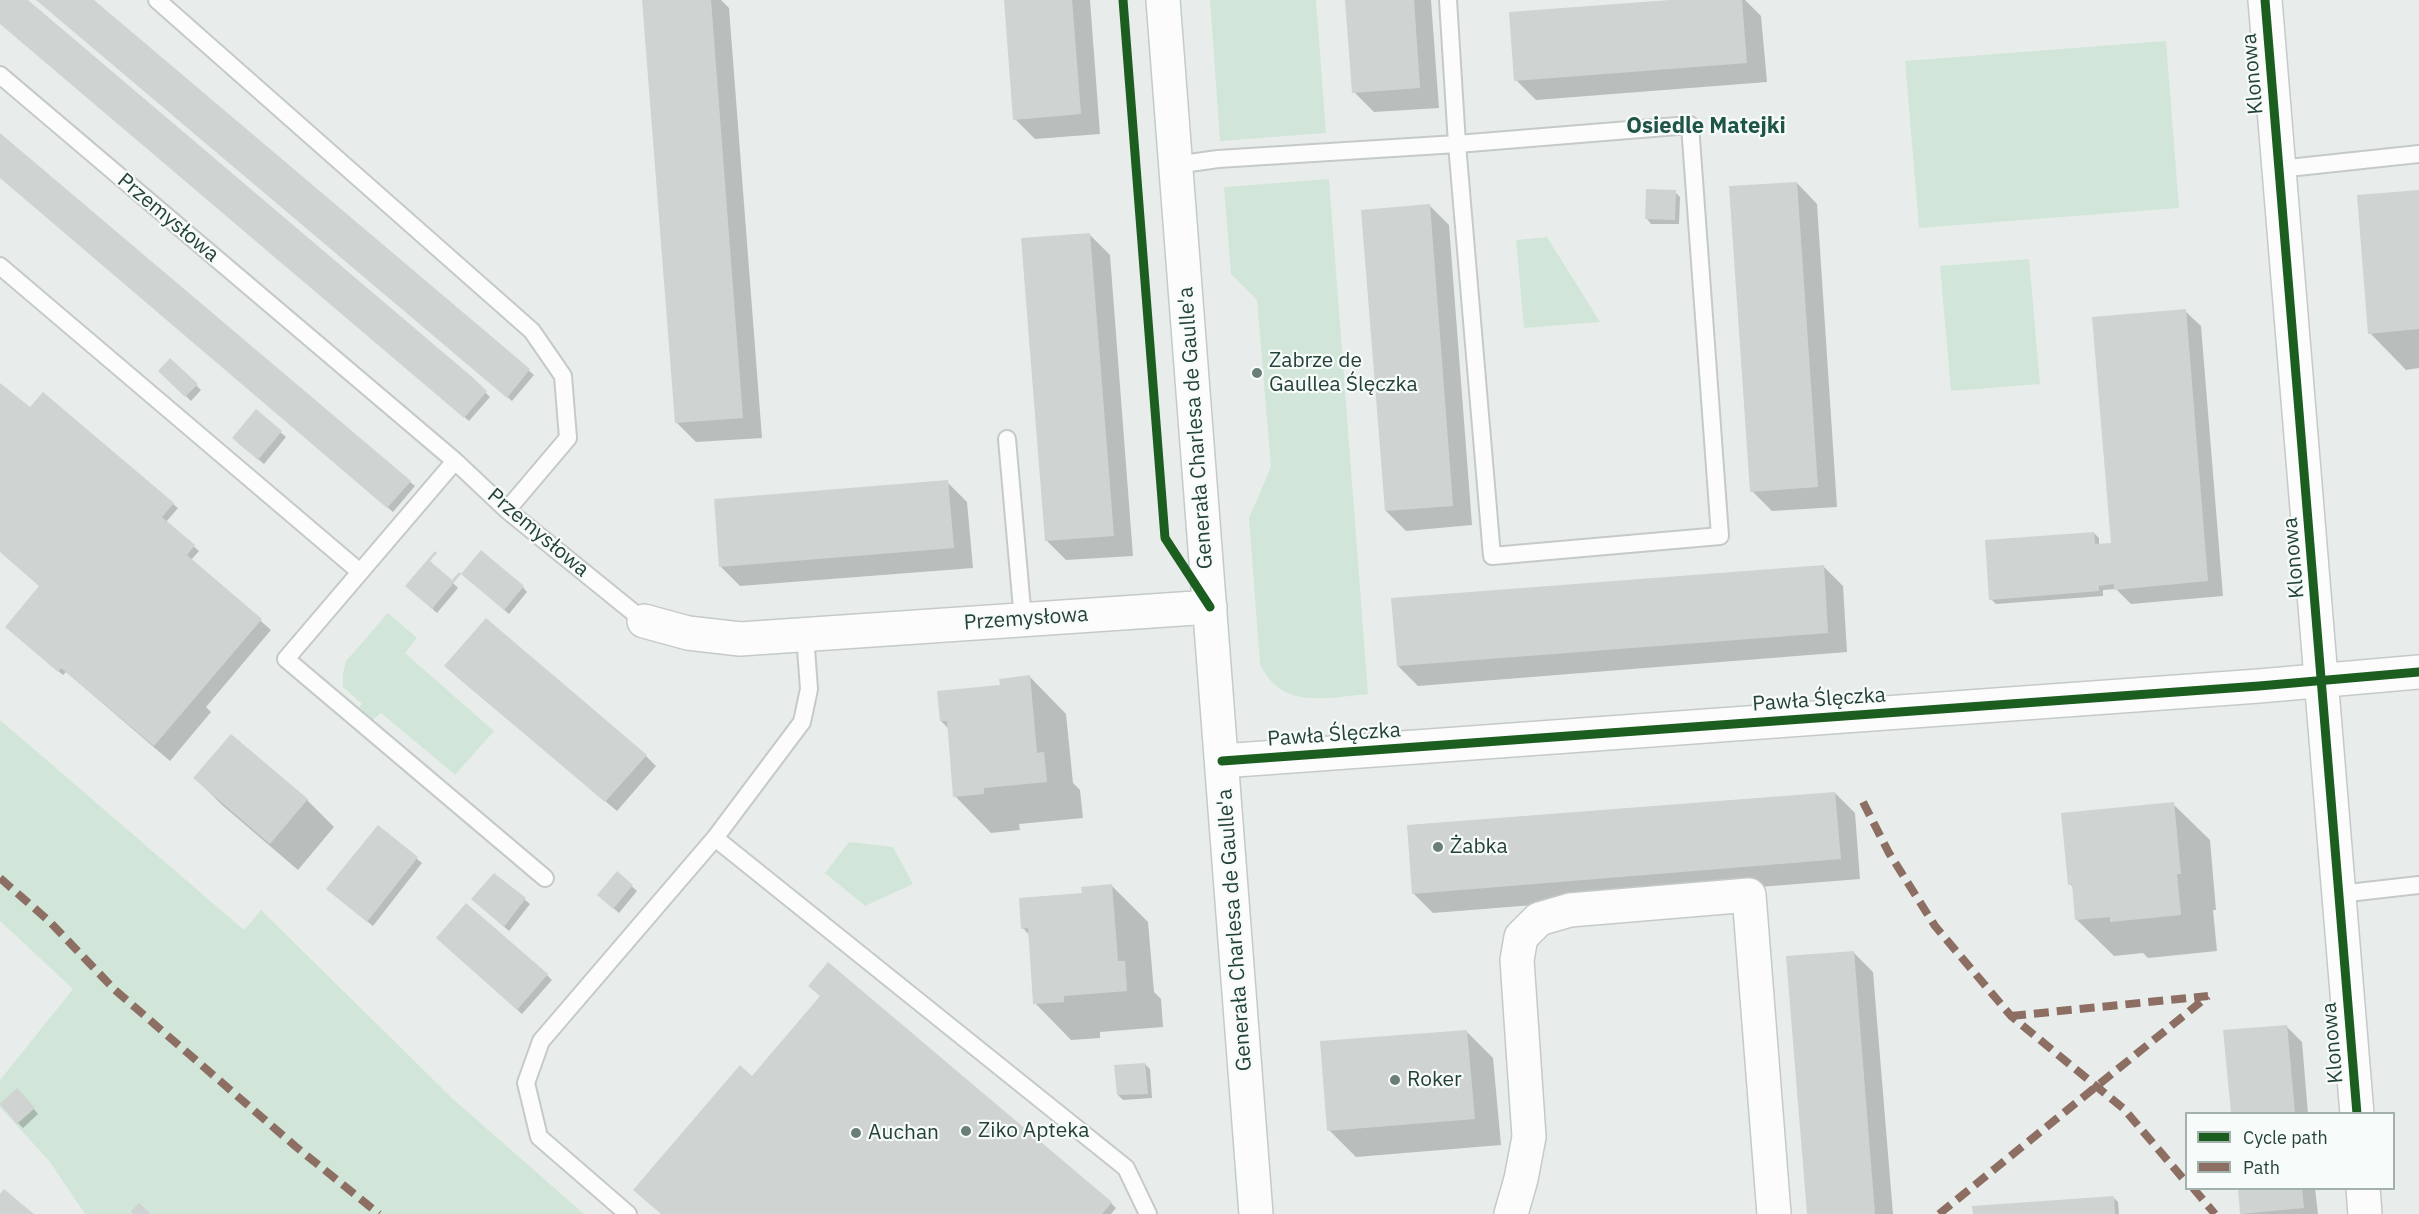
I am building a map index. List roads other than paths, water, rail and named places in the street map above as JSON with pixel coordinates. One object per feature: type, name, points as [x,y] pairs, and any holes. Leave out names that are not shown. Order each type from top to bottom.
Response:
[{"type":"street","name":"Generała Charlesa de Gaulle'a","points":[[1163,0],[1256,1214]]},
{"type":"street","name":"Klonowa","points":[[2265,0],[2357,1112]]},
{"type":"street","name":"Przemysłowa","points":[[644,621],[688,633],[740,639],[1210,606]]},
{"type":"street","name":"Pawła Ślęczka","points":[[1222,761],[2419,672]]},
{"type":"street","points":[[1510,1214],[1521,1179],[1529,1137],[1517,960],[1521,937],[1539,919],[1570,910],[1749,895],[1774,1214]]},
{"type":"street","points":[[2363,1190],[2365,1214]]},
{"type":"lane","points":[[157,0],[532,331],[563,376],[568,438],[507,510]]},
{"type":"lane","points":[[1176,165],[1218,159],[1457,144],[1689,125],[1720,536],[1492,556],[1457,144],[1448,0]]},
{"type":"lane","name":"Przemysłowa","points":[[0,75],[455,461],[507,510],[644,621]]},
{"type":"lane","points":[[2279,169],[2419,154]]},
{"type":"lane","points":[[0,266],[360,572]]},
{"type":"lane","points":[[1007,439],[1023,620]]},
{"type":"lane","points":[[455,461],[286,659],[545,878]]},
{"type":"lane","points":[[628,1214],[539,1137],[526,1083],[541,1041],[715,838],[802,722],[810,689],[806,635]]},
{"type":"lane","points":[[715,838],[1126,1168],[1148,1214]]},
{"type":"lane","points":[[2339,894],[2419,885]]},
{"type":"place","name":"Zabrze de Gaullea Ślęczka","points":[[1257,373]]},
{"type":"place","name":"Żabka","points":[[1438,847]]},
{"type":"place","name":"Roker","points":[[1395,1080]]},
{"type":"place","name":"Ziko Apteka","points":[[966,1131]]},
{"type":"place","name":"Auchan","points":[[856,1133]]},
{"type":"district","name":"Osiedle Matejki","points":[[1706,127]]}]
